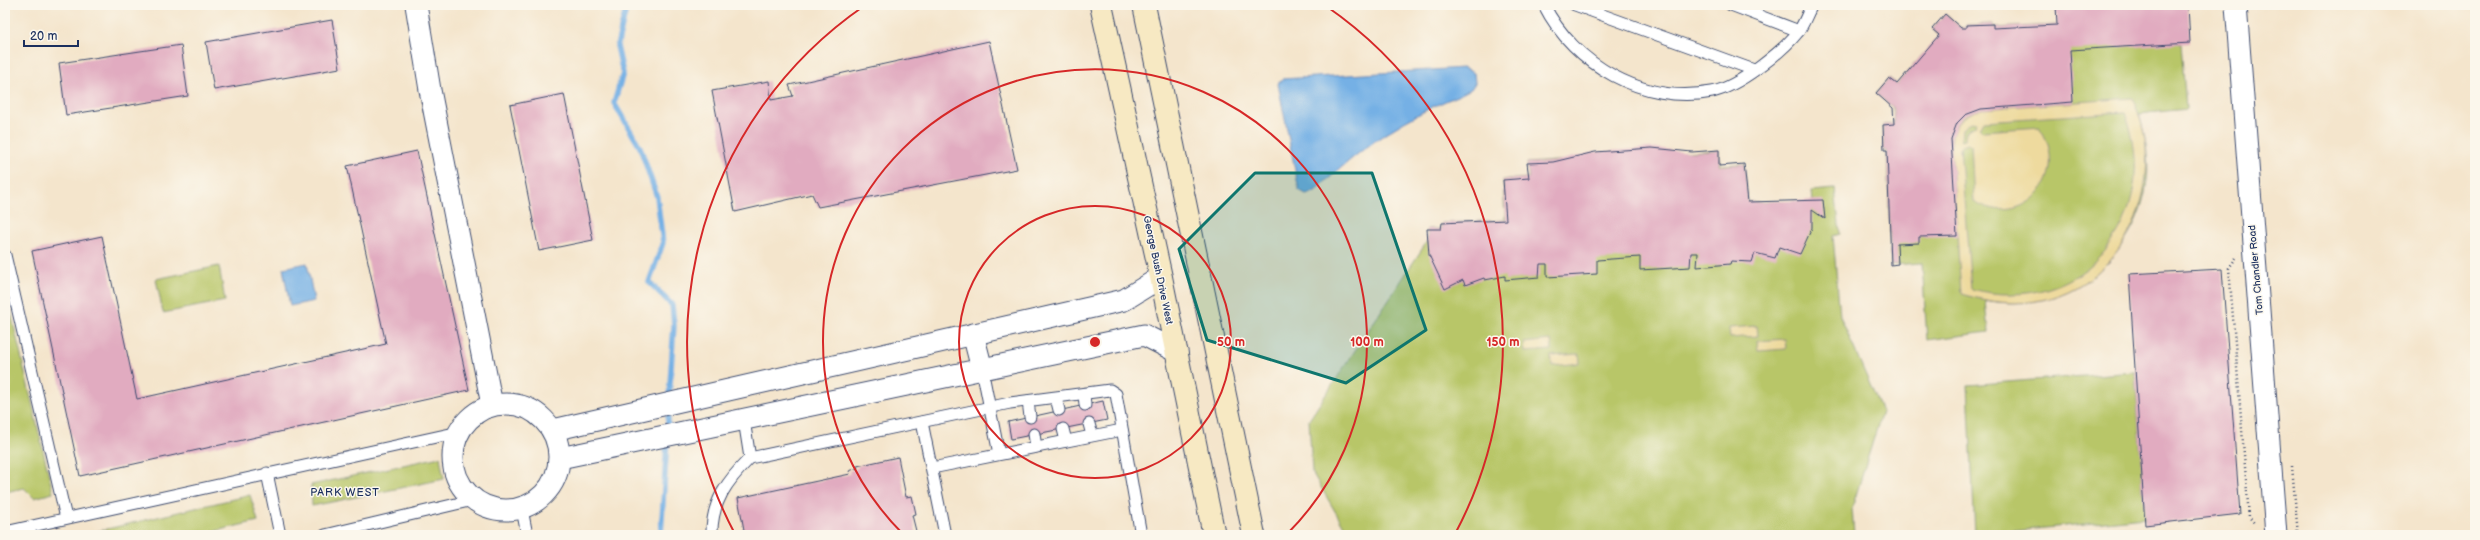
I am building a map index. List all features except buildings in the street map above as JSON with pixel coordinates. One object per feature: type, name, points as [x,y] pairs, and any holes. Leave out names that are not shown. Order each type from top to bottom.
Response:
[{"type":"main road","name":"George Bush Drive West","points":[[1101,5],[1177,352],[1214,535]]},
{"type":"main road","points":[[1144,5],[1254,535]]},
{"type":"street","points":[[416,5],[430,90],[492,405]]},
{"type":"street","name":"Tom Chandler Road","points":[[2236,5],[2267,531]]},
{"type":"street","points":[[553,430],[1124,300],[1161,277]]},
{"type":"street","points":[[973,334],[982,369]]},
{"type":"street","points":[[560,458],[1144,335],[1177,352]]},
{"type":"street","points":[[509,403],[527,407],[542,417],[553,430],[558,444],[560,458],[555,480],[542,498],[522,509],[505,511],[494,509],[473,500],[460,486],[453,469],[453,450],[459,432],[467,420],[478,411],[492,405],[509,403]]},
{"type":"lane","points":[[1544,5],[1553,24],[1573,47],[1596,67],[1632,85],[1674,94],[1713,92],[1738,80],[1754,70],[1779,53],[1799,31],[1812,5]]},
{"type":"lane","points":[[1575,5],[1754,70]]},
{"type":"lane","points":[[1731,5],[1799,31]]},
{"type":"lane","points":[[5,255],[66,518]]},
{"type":"lane","points":[[982,369],[999,454]]},
{"type":"lane","points":[[712,535],[712,518],[728,480],[750,458],[990,408],[1028,401],[1056,398],[1084,399],[1110,390],[1116,394],[1140,535]]},
{"type":"lane","points":[[1056,398],[1059,410]]},
{"type":"lane","points":[[1028,401],[1030,417]]},
{"type":"lane","points":[[744,420],[750,458]]},
{"type":"lane","points":[[922,422],[945,535]]},
{"type":"lane","points":[[1089,424],[1092,435]]},
{"type":"lane","points":[[1063,429],[1066,441]]},
{"type":"lane","points":[[932,468],[1122,430]]},
{"type":"lane","points":[[5,532],[459,432]]},
{"type":"lane","points":[[1034,434],[1036,447]]},
{"type":"lane","points":[[268,473],[280,535]]},
{"type":"lane","points":[[325,535],[473,500]]},
{"type":"lane","points":[[522,509],[527,535]]},
{"type":"path","points":[[2237,256],[2229,268],[2249,517],[2267,531]]},
{"type":"highlighted area","points":[[1255,173],[1372,173],[1426,330],[1346,383],[1207,340],[1179,249]]},
{"type":"green space","points":[[1945,14],[1961,28],[1966,28],[1966,25],[1993,24],[1993,28],[2057,25],[2181,44],[2186,109],[2139,114],[2144,133],[2148,162],[2145,192],[2137,218],[2124,241],[2107,262],[2087,279],[2064,291],[2039,300],[2012,303],[1985,300],[1988,332],[1927,340],[1922,263],[1891,265],[1887,150],[1884,150],[1883,125],[1894,124],[1893,108],[1876,93],[1889,78],[1897,84],[1939,36],[1932,29]]},
{"type":"green space","points":[[1719,150],[1720,165],[1744,164],[1748,202],[1812,202],[1811,191],[1835,189],[1840,234],[1833,236],[1840,316],[1882,412],[1852,508],[1854,535],[1349,535],[1312,472],[1309,420],[1428,240],[1427,229],[1441,229],[1442,223],[1505,220],[1503,180],[1529,178],[1527,163]]},
{"type":"green space","points":[[219,266],[225,301],[163,313],[156,279]]},
{"type":"green space","points":[[5,287],[53,493],[34,498],[24,488],[5,492]]},
{"type":"green space","points":[[2135,372],[2145,518],[1975,535],[1968,385]]},
{"type":"green space","points":[[440,457],[444,479],[312,506],[311,485]]},
{"type":"green space","points":[[250,495],[258,521],[198,535],[82,535]]},
{"type":"sand","points":[[2132,98],[2144,132],[2146,167],[2141,201],[2129,233],[2109,261],[2083,283],[2052,298],[2015,303],[1974,298],[1961,294],[1951,145],[1953,132],[1959,122],[1968,115],[1981,109]],"holes":[[[2125,112],[2134,151],[2134,188],[2123,222],[2105,251],[2079,274],[2048,288],[2011,294],[1971,289],[1960,147],[1967,143],[1971,145],[1974,201],[1993,209],[2010,209],[2026,204],[2038,193],[2047,179],[2050,163],[2048,145],[2039,127],[1983,131],[1980,128],[1984,121]],[[1970,122],[1977,123],[1976,126],[1968,130],[1965,139],[1961,141],[1962,129]]]},
{"type":"sand","points":[[1757,326],[1758,336],[1730,338],[1729,328]]},
{"type":"sand","points":[[1785,339],[1786,349],[1758,351],[1757,341]]},
{"type":"sand","points":[[1551,340],[1552,350],[1525,352],[1524,343]]},
{"type":"sand","points":[[1579,354],[1580,363],[1552,366],[1551,356]]},
{"type":"water","points":[[1463,68],[1474,73],[1475,83],[1471,89],[1425,110],[1391,130],[1351,159],[1314,192],[1306,194],[1299,190],[1278,84],[1282,79]]},
{"type":"water","points":[[307,263],[314,301],[290,306],[283,268]]},
{"type":"waterway","points":[[627,5],[617,46],[623,73],[614,103],[640,147],[657,197],[663,243],[649,282],[672,305],[674,325],[669,399]]},
{"type":"waterway","points":[[667,431],[669,408]]},
{"type":"waterway","points":[[661,535],[667,440]]},
{"type":"district","name":"PARK WEST","points":[[345,492]]}]
